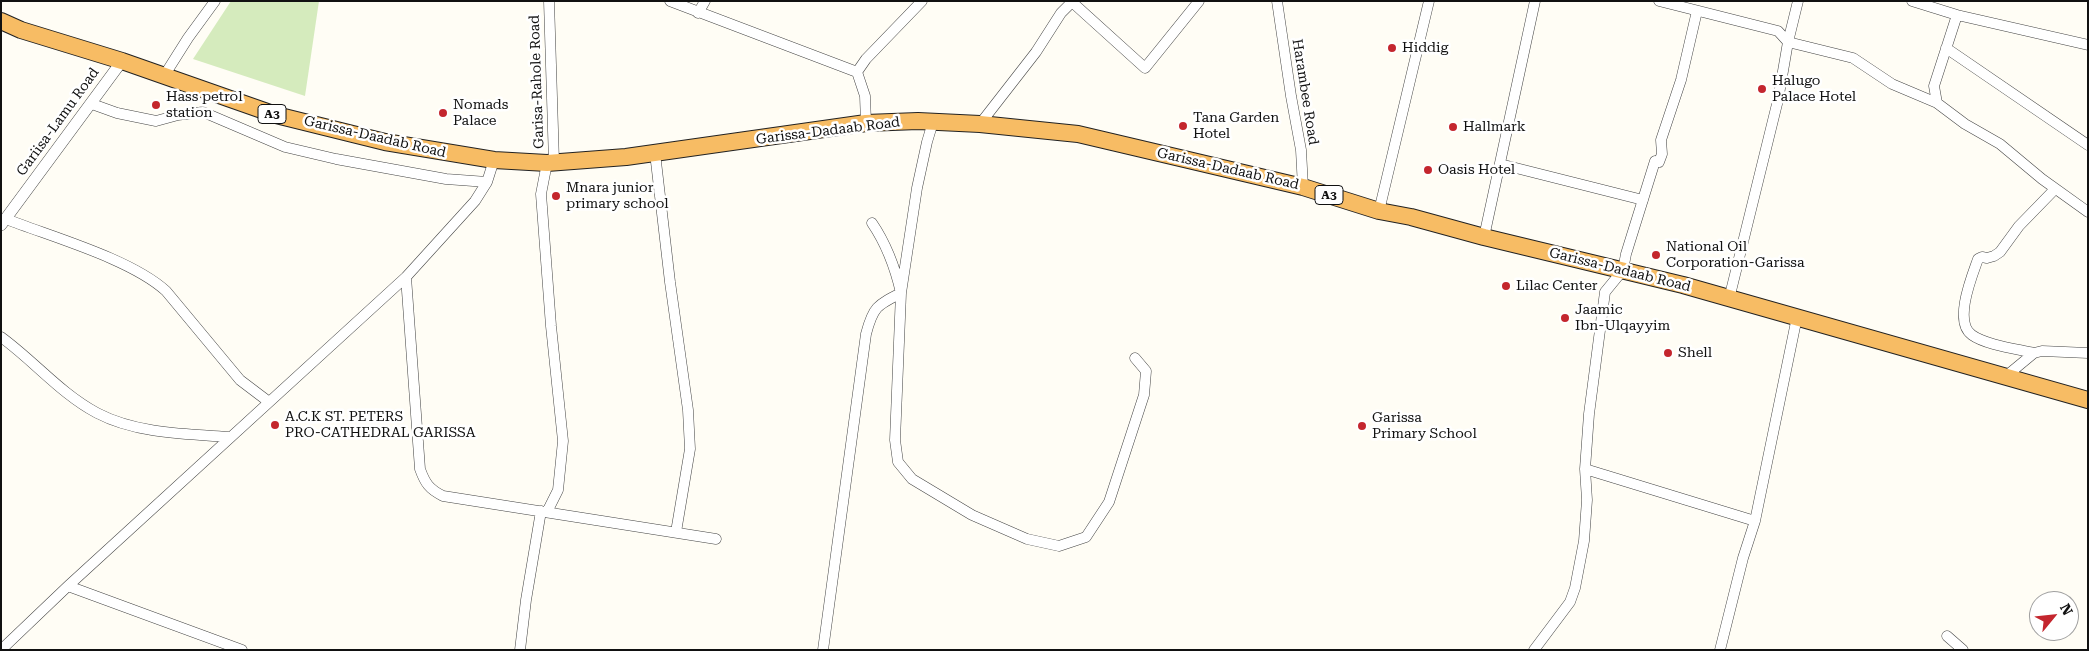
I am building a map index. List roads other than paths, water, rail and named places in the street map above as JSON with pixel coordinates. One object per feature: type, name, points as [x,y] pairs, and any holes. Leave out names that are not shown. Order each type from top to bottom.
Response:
[{"type":"highway","name":"Garissa-Daadab Road","points":[[1,21],[21,30],[122,61],[276,115],[353,135],[447,154],[494,160],[550,162]]},
{"type":"highway","name":"Garissa-Dadaab Road","points":[[550,162],[655,153],[866,124],[934,122],[980,124],[1078,134],[1303,187],[1379,210],[1683,285],[2088,400]]},
{"type":"street","points":[[164,76],[188,38],[215,1]]},
{"type":"street","name":"Garisa-Rahole Road","points":[[520,650],[526,600],[544,512],[558,490],[563,441],[551,326],[541,194],[550,162],[548,1]]},
{"type":"street","points":[[670,1],[857,72]]},
{"type":"street","points":[[698,13],[704,1]]},
{"type":"street","points":[[857,72],[866,59],[922,1]]},
{"type":"street","points":[[980,124],[1036,52],[1061,13],[1072,2],[1145,68],[1199,1]]},
{"type":"street","name":"Harambee Road","points":[[1277,1],[1301,150],[1303,187]]},
{"type":"street","points":[[1379,210],[1429,1]]},
{"type":"street","points":[[1484,237],[1508,116],[1535,1]]},
{"type":"street","points":[[1659,1],[1778,31],[1788,42],[1853,58],[1892,84],[1937,103],[1965,124],[2000,144],[2088,212]]},
{"type":"street","points":[[1729,299],[1778,100],[1788,42],[1798,1]]},
{"type":"street","points":[[1912,1],[1930,4],[1957,15],[2088,45]]},
{"type":"street","points":[[1534,650],[1570,602],[1575,588],[1584,541],[1588,500],[1585,469],[1589,414],[1603,324],[1605,292],[1623,270],[1626,254],[1655,161],[1659,162],[1662,154],[1661,140],[1682,80],[1697,11]]},
{"type":"street","points":[[1937,103],[1934,86],[1957,15]]},
{"type":"street","points":[[1946,48],[2088,144]]},
{"type":"street","name":"Gariisa-Lamu Road","points":[[4,222],[122,61]]},
{"type":"street","points":[[857,72],[865,96],[866,124]]},
{"type":"street","points":[[92,104],[117,113],[156,121],[178,115],[203,112],[285,147],[336,159],[446,179],[487,182]]},
{"type":"street","points":[[934,122],[927,142],[917,188],[901,293],[895,440],[898,462],[912,479],[964,511],[1027,539],[1059,546],[1086,537],[1109,502],[1144,395],[1146,370],[1135,358]]},
{"type":"street","points":[[655,153],[670,282],[688,410],[690,449],[686,483],[676,532]]},
{"type":"street","points":[[1,650],[68,586],[406,277],[475,201],[487,182],[494,160]]},
{"type":"street","points":[[1500,164],[1643,200]]},
{"type":"street","points":[[2034,353],[1983,340],[1971,334],[1963,321],[1968,290],[1978,259],[1994,256],[2000,252],[2019,226],[2055,188]]},
{"type":"street","points":[[4,222],[97,254],[154,281],[166,291],[240,380],[269,402]]},
{"type":"street","points":[[872,224],[882,238],[891,258],[901,293]]},
{"type":"street","points":[[406,277],[420,469],[424,482],[431,490],[443,496],[716,539]]},
{"type":"street","points":[[823,650],[866,334],[871,314],[882,302],[901,293]]},
{"type":"street","points":[[1720,650],[1743,558],[1755,521],[1797,316]]},
{"type":"street","points":[[1,337],[77,400],[110,420],[126,425],[179,433],[231,437]]},
{"type":"street","points":[[2005,377],[2034,353],[2042,351],[2088,353]]},
{"type":"street","points":[[1585,469],[1755,521]]},
{"type":"street","points":[[68,586],[242,650]]},
{"type":"street","points":[[1947,636],[1963,650]]},
{"type":"place","name":"Hiddig","points":[[1392,48]]},
{"type":"place","name":"Halugo Palace Hotel","points":[[1762,89]]},
{"type":"place","name":"Hass petrol station","points":[[156,105]]},
{"type":"place","name":"Nomads Palace","points":[[443,113]]},
{"type":"place","name":"Tana Garden Hotel","points":[[1183,126]]},
{"type":"place","name":"Hallmark","points":[[1453,127]]},
{"type":"place","name":"Oasis Hotel","points":[[1428,170]]},
{"type":"place","name":"Mnara junior primary school","points":[[556,196]]},
{"type":"place","name":"National Oil Corporation-Garissa","points":[[1656,255]]},
{"type":"place","name":"Lilac Center","points":[[1506,286]]},
{"type":"place","name":"Jaamic Ibn-Ulqayyim","points":[[1565,318]]},
{"type":"place","name":"Shell","points":[[1668,353]]},
{"type":"place","name":"A.C.K ST. PETERS PRO-CATHEDRAL GARISSA","points":[[275,425]]},
{"type":"place","name":"Garissa Primary School","points":[[1362,426]]}]
